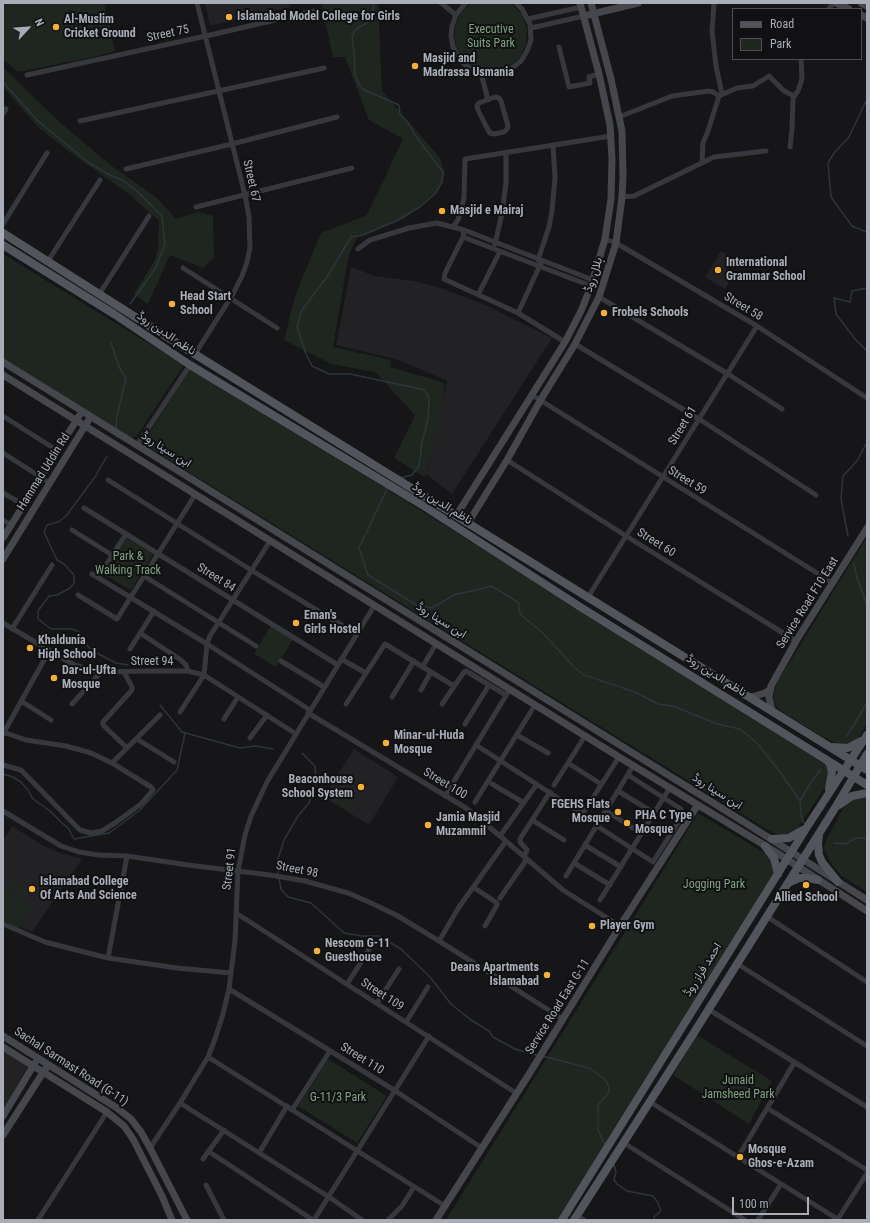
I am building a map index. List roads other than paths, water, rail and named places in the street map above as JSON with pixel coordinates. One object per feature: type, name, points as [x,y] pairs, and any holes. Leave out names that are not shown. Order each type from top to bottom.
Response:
[{"type":"main road","points":[[581,5],[591,3]]},
{"type":"main road","name":"ہلال روڈ","points":[[468,523],[575,344],[599,297],[616,243],[622,197],[622,138],[611,80],[591,3]]},
{"type":"main road","points":[[584,16],[638,3]]},
{"type":"main road","points":[[834,3],[846,8]]},
{"type":"main road","points":[[861,3],[867,6]]},
{"type":"main road","name":"ہلال روڈ","points":[[456,516],[566,342],[581,311],[592,283],[605,239],[611,199],[612,159],[610,125],[599,74],[581,5]]},
{"type":"main road","name":"ناظم الدین روڈ","points":[[3,233],[195,354],[407,484],[421,499],[582,608],[826,758],[867,785]]},
{"type":"main road","name":"ناظم الدین روڈ","points":[[3,245],[114,314],[190,365],[399,491],[421,499],[468,523],[863,768]]},
{"type":"main road","points":[[114,314],[119,305]]},
{"type":"main road","name":"ابن سینا روڈ","points":[[3,362],[792,851],[867,900]]},
{"type":"main road","points":[[213,378],[218,368]]},
{"type":"main road","name":"ابن سینا روڈ","points":[[3,375],[436,644],[508,692],[535,705],[669,789],[765,846],[867,911]]},
{"type":"main road","name":"Hammad Uddin Rd","points":[[3,538],[82,411]]},
{"type":"main road","name":"Hammad Uddin Rd","points":[[3,559],[5,551],[50,483],[91,416]]},
{"type":"main road","points":[[157,471],[163,461]]},
{"type":"main road","name":"Service Road F10 East","points":[[769,690],[796,641],[867,528]]},
{"type":"main road","points":[[528,572],[534,564]]},
{"type":"main road","points":[[375,606],[382,597]]},
{"type":"main road","points":[[706,684],[711,674]]},
{"type":"main road","points":[[750,698],[765,693],[769,690],[772,711]]},
{"type":"main road","points":[[828,746],[848,748],[856,745],[866,737]]},
{"type":"main road","name":"احمد فراز روڈ","points":[[562,1220],[786,860],[866,737]]},
{"type":"main road","name":"احمد فراز روڈ","points":[[579,1219],[597,1185],[736,963],[798,867],[854,776],[863,768],[867,754]]},
{"type":"main road","points":[[826,758],[830,764],[832,772],[827,795]]},
{"type":"main road","points":[[690,801],[695,791]]},
{"type":"main road","points":[[835,808],[852,796],[867,793]]},
{"type":"main road","name":"Service Road East G-11","points":[[436,1220],[697,806]]},
{"type":"main road","points":[[739,830],[744,822]]},
{"type":"main road","points":[[772,839],[790,838],[807,827]]},
{"type":"main road","points":[[820,830],[818,843],[819,855],[822,862],[838,882]]},
{"type":"main road","points":[[765,846],[774,858],[778,874]]},
{"type":"main road","points":[[786,884],[799,878],[818,880]]},
{"type":"main road","name":"Sachal Sarmast Road (G-11)","points":[[3,1036],[117,1108],[131,1119],[141,1132],[150,1148],[187,1220]]},
{"type":"main road","name":"Sachal Sarmast Road (G-11)","points":[[3,1047],[107,1112],[124,1126],[133,1139],[162,1196],[172,1220]]},
{"type":"main road","points":[[15,1116],[5,1113],[38,1058]]},
{"type":"main road","points":[[3,1135],[48,1064]]},
{"type":"main road","points":[[635,1104],[644,1110]]},
{"type":"main road","points":[[588,1180],[597,1185]]},
{"type":"street","name":"Street 67","points":[[195,354],[242,276],[250,248],[249,217],[198,3]]},
{"type":"street","points":[[441,3],[456,15]]},
{"type":"street","points":[[466,3],[456,15],[452,26],[451,36],[453,47],[464,64],[472,70],[491,74],[501,73],[512,68],[521,61],[531,40],[528,19],[516,3]]},
{"type":"street","points":[[702,162],[703,143],[720,95],[712,30],[714,3]]},
{"type":"street","points":[[528,19],[581,5]]},
{"type":"street","name":"Street 75","points":[[27,75],[314,11]]},
{"type":"street","points":[[530,28],[584,16]]},
{"type":"street","points":[[560,47],[570,87],[590,83],[589,77],[599,74]]},
{"type":"street","points":[[790,147],[792,129],[792,101],[802,79],[801,60]]},
{"type":"street","points":[[80,121],[324,68]]},
{"type":"street","points":[[481,73],[488,100]]},
{"type":"street","points":[[619,117],[672,96],[709,91],[720,95],[737,88],[753,86],[769,76],[784,91],[794,96]]},
{"type":"street","points":[[495,97],[501,101],[508,126],[504,132],[494,134],[490,133],[478,110],[477,106],[479,103],[488,100],[495,97]]},
{"type":"street","points":[[126,169],[337,117]]},
{"type":"street","points":[[453,227],[458,220],[464,198],[465,159],[611,136]]},
{"type":"street","points":[[518,313],[540,262],[549,227],[555,178],[553,145]]},
{"type":"street","points":[[622,197],[634,196],[714,157],[766,151]]},
{"type":"street","points":[[3,224],[47,153]]},
{"type":"street","points":[[493,249],[502,213],[506,183],[506,153]]},
{"type":"street","points":[[196,207],[352,168]]},
{"type":"street","points":[[48,261],[100,180]]},
{"type":"street","points":[[100,293],[149,216]]},
{"type":"street","points":[[358,249],[370,240],[409,228],[438,223],[464,230],[592,283]]},
{"type":"street","points":[[464,230],[463,237],[445,273],[444,279],[518,313],[566,342]]},
{"type":"street","points":[[463,237],[500,252],[540,262]]},
{"type":"street","name":"Street 58","points":[[605,239],[616,243],[757,326],[867,398]]},
{"type":"street","points":[[478,295],[500,252]]},
{"type":"street","points":[[183,268],[277,328]]},
{"type":"street","points":[[599,297],[728,374],[782,409]]},
{"type":"street","name":"Street 61","points":[[588,598],[757,326]]},
{"type":"street","points":[[575,344],[699,419],[816,495]]},
{"type":"street","points":[[137,445],[190,365]]},
{"type":"street","name":"Street 59","points":[[532,395],[833,583]]},
{"type":"street","points":[[3,416],[58,451]]},
{"type":"street","points":[[3,453],[50,483]]},
{"type":"street","name":"Street 60","points":[[507,460],[626,536],[796,641]]},
{"type":"street","points":[[108,480],[356,634]]},
{"type":"street","points":[[3,493],[24,505]]},
{"type":"street","points":[[78,595],[117,619],[195,495]]},
{"type":"street","name":"Street 84","points":[[84,508],[338,665]]},
{"type":"street","points":[[3,520],[11,526]]},
{"type":"street","points":[[72,530],[112,556]]},
{"type":"street","points":[[98,577],[126,534]]},
{"type":"street","points":[[180,712],[204,675],[207,644],[210,636],[270,541]]},
{"type":"street","points":[[12,629],[52,566]]},
{"type":"street","name":"Street 100","points":[[92,574],[207,644],[309,711],[466,808],[564,890],[620,926]]},
{"type":"street","points":[[144,576],[256,646]]},
{"type":"street","name":"Street 91","points":[[150,1148],[208,1057],[215,1039],[229,989],[235,941],[238,871],[245,835],[251,816],[267,782],[356,634],[375,606]]},
{"type":"street","points":[[130,649],[154,611]]},
{"type":"street","name":"Street 94","points":[[3,623],[74,665],[101,672],[188,672],[204,675],[296,734]]},
{"type":"street","points":[[140,633],[182,660],[186,665],[188,672]]},
{"type":"street","points":[[346,704],[385,644],[454,686]]},
{"type":"street","points":[[423,666],[436,644]]},
{"type":"street","points":[[3,765],[15,767],[21,770],[80,830],[91,833],[102,831],[115,823],[141,804],[152,790],[151,787],[112,763],[91,753],[79,749],[26,740],[3,733],[49,651]]},
{"type":"street","points":[[342,659],[366,673]]},
{"type":"street","points":[[281,661],[324,687]]},
{"type":"street","points":[[392,697],[414,661]]},
{"type":"street","points":[[442,704],[466,671],[490,685],[508,692],[445,796]]},
{"type":"street","points":[[72,704],[101,672]]},
{"type":"street","points":[[124,672],[132,687],[132,690],[103,722],[103,725],[127,748]]},
{"type":"street","points":[[421,690],[432,672]]},
{"type":"street","points":[[465,724],[490,685]]},
{"type":"street","points":[[224,719],[238,697]]},
{"type":"street","points":[[21,701],[51,720]]},
{"type":"street","points":[[475,802],[535,705]]},
{"type":"street","points":[[112,763],[160,714]]},
{"type":"street","points":[[250,738],[267,715]]},
{"type":"street","points":[[517,735],[548,754]]},
{"type":"street","points":[[554,785],[585,736]]},
{"type":"street","points":[[137,739],[174,762]]},
{"type":"street","points":[[476,745],[581,812],[585,810],[619,757]]},
{"type":"street","points":[[568,763],[601,784]]},
{"type":"street","points":[[566,876],[633,766]]},
{"type":"street","points":[[597,826],[653,862],[682,816],[681,809],[628,776]]},
{"type":"street","points":[[492,784],[524,803]]},
{"type":"street","points":[[500,836],[537,784]]},
{"type":"street","points":[[600,900],[669,789]]},
{"type":"street","points":[[618,791],[654,813]]},
{"type":"street","points":[[500,898],[525,858],[527,850],[520,841],[550,792]]},
{"type":"street","name":"Street 98","points":[[3,811],[61,846],[86,853],[127,856],[276,876],[329,887],[369,902],[398,916],[440,940],[563,1019]]},
{"type":"street","points":[[606,811],[642,833]]},
{"type":"street","points":[[532,820],[564,840]]},
{"type":"street","points":[[440,940],[459,907],[506,841]]},
{"type":"street","points":[[585,845],[621,867]]},
{"type":"street","points":[[108,958],[127,856]]},
{"type":"street","points":[[574,863],[610,885]]},
{"type":"street","points":[[473,887],[497,903],[485,926]]},
{"type":"street","name":"Street 109","points":[[236,913],[516,1093]]},
{"type":"street","points":[[766,916],[867,982]]},
{"type":"street","points":[[3,924],[45,942],[108,958],[177,968],[231,973]]},
{"type":"street","points":[[347,984],[369,950]]},
{"type":"street","points":[[736,963],[867,1046]]},
{"type":"street","points":[[377,1003],[399,969]]},
{"type":"street","points":[[406,1022],[428,987]]},
{"type":"street","name":"Street 110","points":[[229,989],[394,1090],[482,1148]]},
{"type":"street","points":[[708,1009],[867,1107]]},
{"type":"street","points":[[208,1151],[313,1220],[329,1197],[394,1090],[429,1036]]},
{"type":"street","points":[[292,1110],[330,1051]]},
{"type":"street","points":[[208,1057],[445,1206]]},
{"type":"street","points":[[738,1157],[794,1063]]},
{"type":"street","points":[[180,1102],[329,1197],[362,1220]]},
{"type":"street","points":[[650,1102],[839,1220],[867,1173]]},
{"type":"street","points":[[259,1153],[287,1106]]},
{"type":"street","points":[[767,1108],[867,1170]]},
{"type":"street","points":[[38,1220],[107,1112]]},
{"type":"street","points":[[203,1159],[224,1130]]},
{"type":"street","points":[[623,1145],[745,1220]]},
{"type":"street","points":[[758,1220],[781,1184]]},
{"type":"street","points":[[206,1185],[224,1220]]},
{"type":"street","points":[[388,1220],[398,1212],[414,1187]]},
{"type":"waterway","points":[[374,3],[372,18],[357,28],[352,36],[355,76],[362,89],[399,105],[400,114],[409,124],[414,134],[443,172],[442,182],[435,194],[421,206],[398,220],[363,235],[351,237],[327,277],[302,310],[297,327],[306,354],[312,366],[329,374],[350,374],[425,390],[429,399],[428,419],[422,442],[419,466],[412,475],[400,478]]},
{"type":"waterway","points":[[3,82],[38,121],[88,162],[110,175],[124,181],[137,191],[162,216],[165,244],[155,269],[130,304]]},
{"type":"waterway","points":[[867,99],[849,137],[834,153],[828,163],[831,197],[852,226],[867,232]]},
{"type":"waterway","points":[[867,288],[852,291],[850,302],[834,298],[836,314],[855,339],[867,351]]},
{"type":"waterway","points":[[111,343],[120,369],[126,378],[117,416],[116,428]]},
{"type":"waterway","points":[[848,536],[841,499],[843,476],[857,461],[867,442]]},
{"type":"waterway","points":[[107,456],[95,477],[66,516],[58,522],[47,525],[44,532],[57,560],[64,564],[74,575],[74,583],[70,588],[57,595],[49,596],[38,611],[38,619],[51,629],[72,629],[79,632],[91,650],[116,663],[128,665]]},
{"type":"waterway","points":[[388,487],[359,548],[368,575],[418,606],[432,608],[456,594],[491,586],[500,591],[519,603],[519,610],[522,616],[542,632],[575,668],[584,675],[635,692],[658,704],[673,706],[717,724],[740,729],[757,743],[781,773],[800,801],[801,815],[804,823]]},
{"type":"waterway","points":[[854,564],[857,578],[867,605]]},
{"type":"waterway","points":[[847,736],[867,703]]},
{"type":"waterway","points":[[160,705],[182,732],[240,748],[255,746],[273,749]]},
{"type":"waterway","points":[[3,774],[13,777],[21,782],[33,799],[50,811],[68,828],[74,839],[109,833],[140,810],[177,770],[185,733]]},
{"type":"waterway","points":[[278,875],[277,862],[284,840],[298,816],[309,803],[316,783],[315,766],[302,753]]},
{"type":"waterway","points":[[800,801],[811,782],[821,769]]},
{"type":"waterway","points":[[834,843],[845,844],[856,838],[867,838]]},
{"type":"waterway","points":[[279,879],[281,889],[288,897],[311,903],[344,933],[362,936],[379,936],[401,949],[430,977],[451,1004],[471,1020],[489,1031],[493,1037],[515,1049],[539,1056]]},
{"type":"waterway","points":[[542,1056],[589,1068],[605,1079],[609,1087],[609,1092],[598,1105],[598,1130],[605,1145]]},
{"type":"waterway","points":[[614,1165],[616,1172],[614,1180],[617,1184],[627,1191],[653,1196],[661,1211],[654,1217],[654,1220]]},
{"type":"place","name":"Islamabad Model College for Girls","points":[[229,17]]},
{"type":"place","name":"Al-Muslim Cricket Ground","points":[[56,27]]},
{"type":"place","name":"Masjid and Madrassa Usmania","points":[[415,66]]},
{"type":"place","name":"Masjid e Mairaj","points":[[442,211]]},
{"type":"place","name":"International Grammar School","points":[[718,270]]},
{"type":"place","name":"Head Start School","points":[[172,304]]},
{"type":"place","name":"Frobels Schools","points":[[604,313]]},
{"type":"place","name":"Eman's Girls Hostel","points":[[296,623]]},
{"type":"place","name":"Khaldunia High School","points":[[30,648]]},
{"type":"place","name":"Dar-ul-Ufta Mosque","points":[[54,678]]},
{"type":"place","name":"Minar-ul-Huda Mosque","points":[[386,743]]},
{"type":"place","name":"Beaconhouse School System","points":[[361,787]]},
{"type":"place","name":"FGEHS Flats Mosque","points":[[618,812]]},
{"type":"place","name":"PHA C Type Mosque","points":[[627,823]]},
{"type":"place","name":"Jamia Masjid Muzammil","points":[[428,825]]},
{"type":"place","name":"Allied School","points":[[806,885]]},
{"type":"place","name":"Islamabad College Of Arts And Science","points":[[32,889]]},
{"type":"place","name":"Player Gym","points":[[592,926]]},
{"type":"place","name":"Nescom G-11 Guesthouse","points":[[317,951]]},
{"type":"place","name":"Deans Apartments Islamabad","points":[[547,975]]},
{"type":"place","name":"Mosque Ghos-e-Azam","points":[[740,1157]]},
{"type":"park label","name":"Executive Suits Park","points":[[491,37]]},
{"type":"park label","name":"Park & Walking Track","points":[[128,564]]},
{"type":"park label","name":"Jogging Park","points":[[714,885]]},
{"type":"park label","name":"Junaid Jamsheed Park","points":[[738,1088]]},
{"type":"park label","name":"G-11/3 Park","points":[[338,1098]]}]
